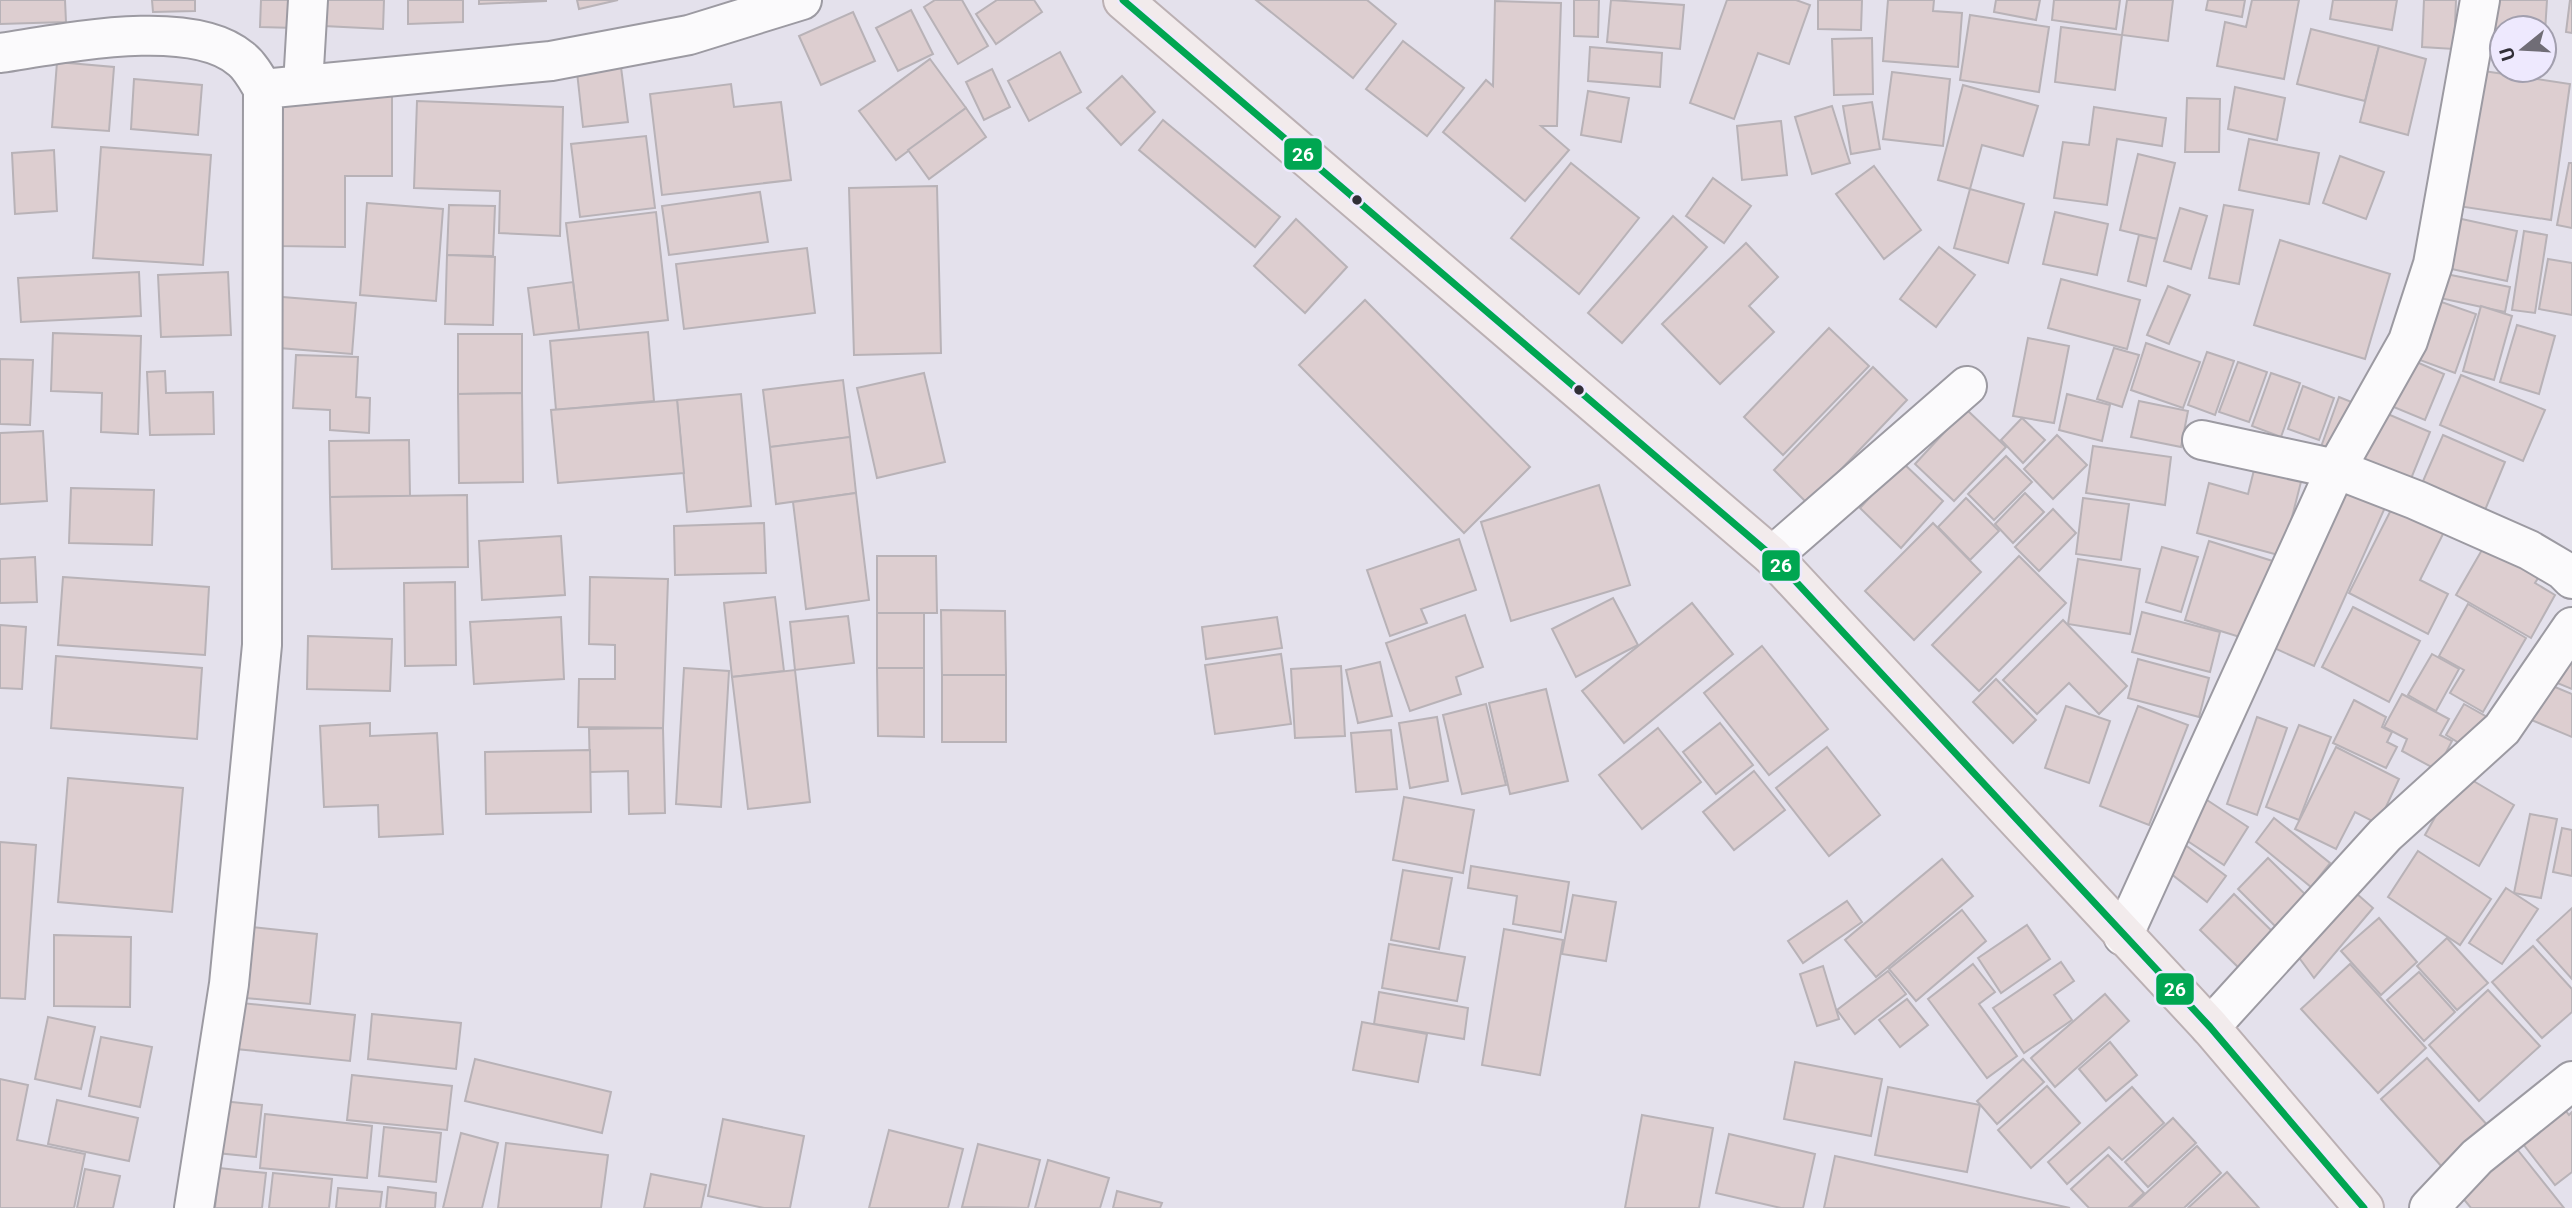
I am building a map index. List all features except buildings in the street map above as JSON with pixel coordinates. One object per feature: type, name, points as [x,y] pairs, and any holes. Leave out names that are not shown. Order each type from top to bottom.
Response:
[{"type":"main road","points":[[1123,0],[1772,556],[2210,1027],[2364,1208]]},
{"type":"street","points":[[303,85],[308,0]]},
{"type":"street","points":[[263,89],[551,61],[689,35],[802,0]]},
{"type":"street","points":[[2123,936],[2336,469],[2408,341],[2433,264],[2480,0]]},
{"type":"street","points":[[0,53],[92,39],[165,35],[208,43],[230,52],[243,60],[263,89],[262,645],[229,984],[194,1208]]},
{"type":"street","points":[[1772,556],[1968,387]]},
{"type":"street","points":[[2202,440],[2336,469],[2416,500],[2529,550],[2563,570],[2572,579]]},
{"type":"street","points":[[2210,1027],[2385,835],[2502,729],[2572,627]]},
{"type":"street","points":[[2429,1208],[2477,1157],[2572,1082]]},
{"type":"transit line","name":"26","points":[[1123,0],[1772,556],[2210,1027],[2364,1208]]}]
